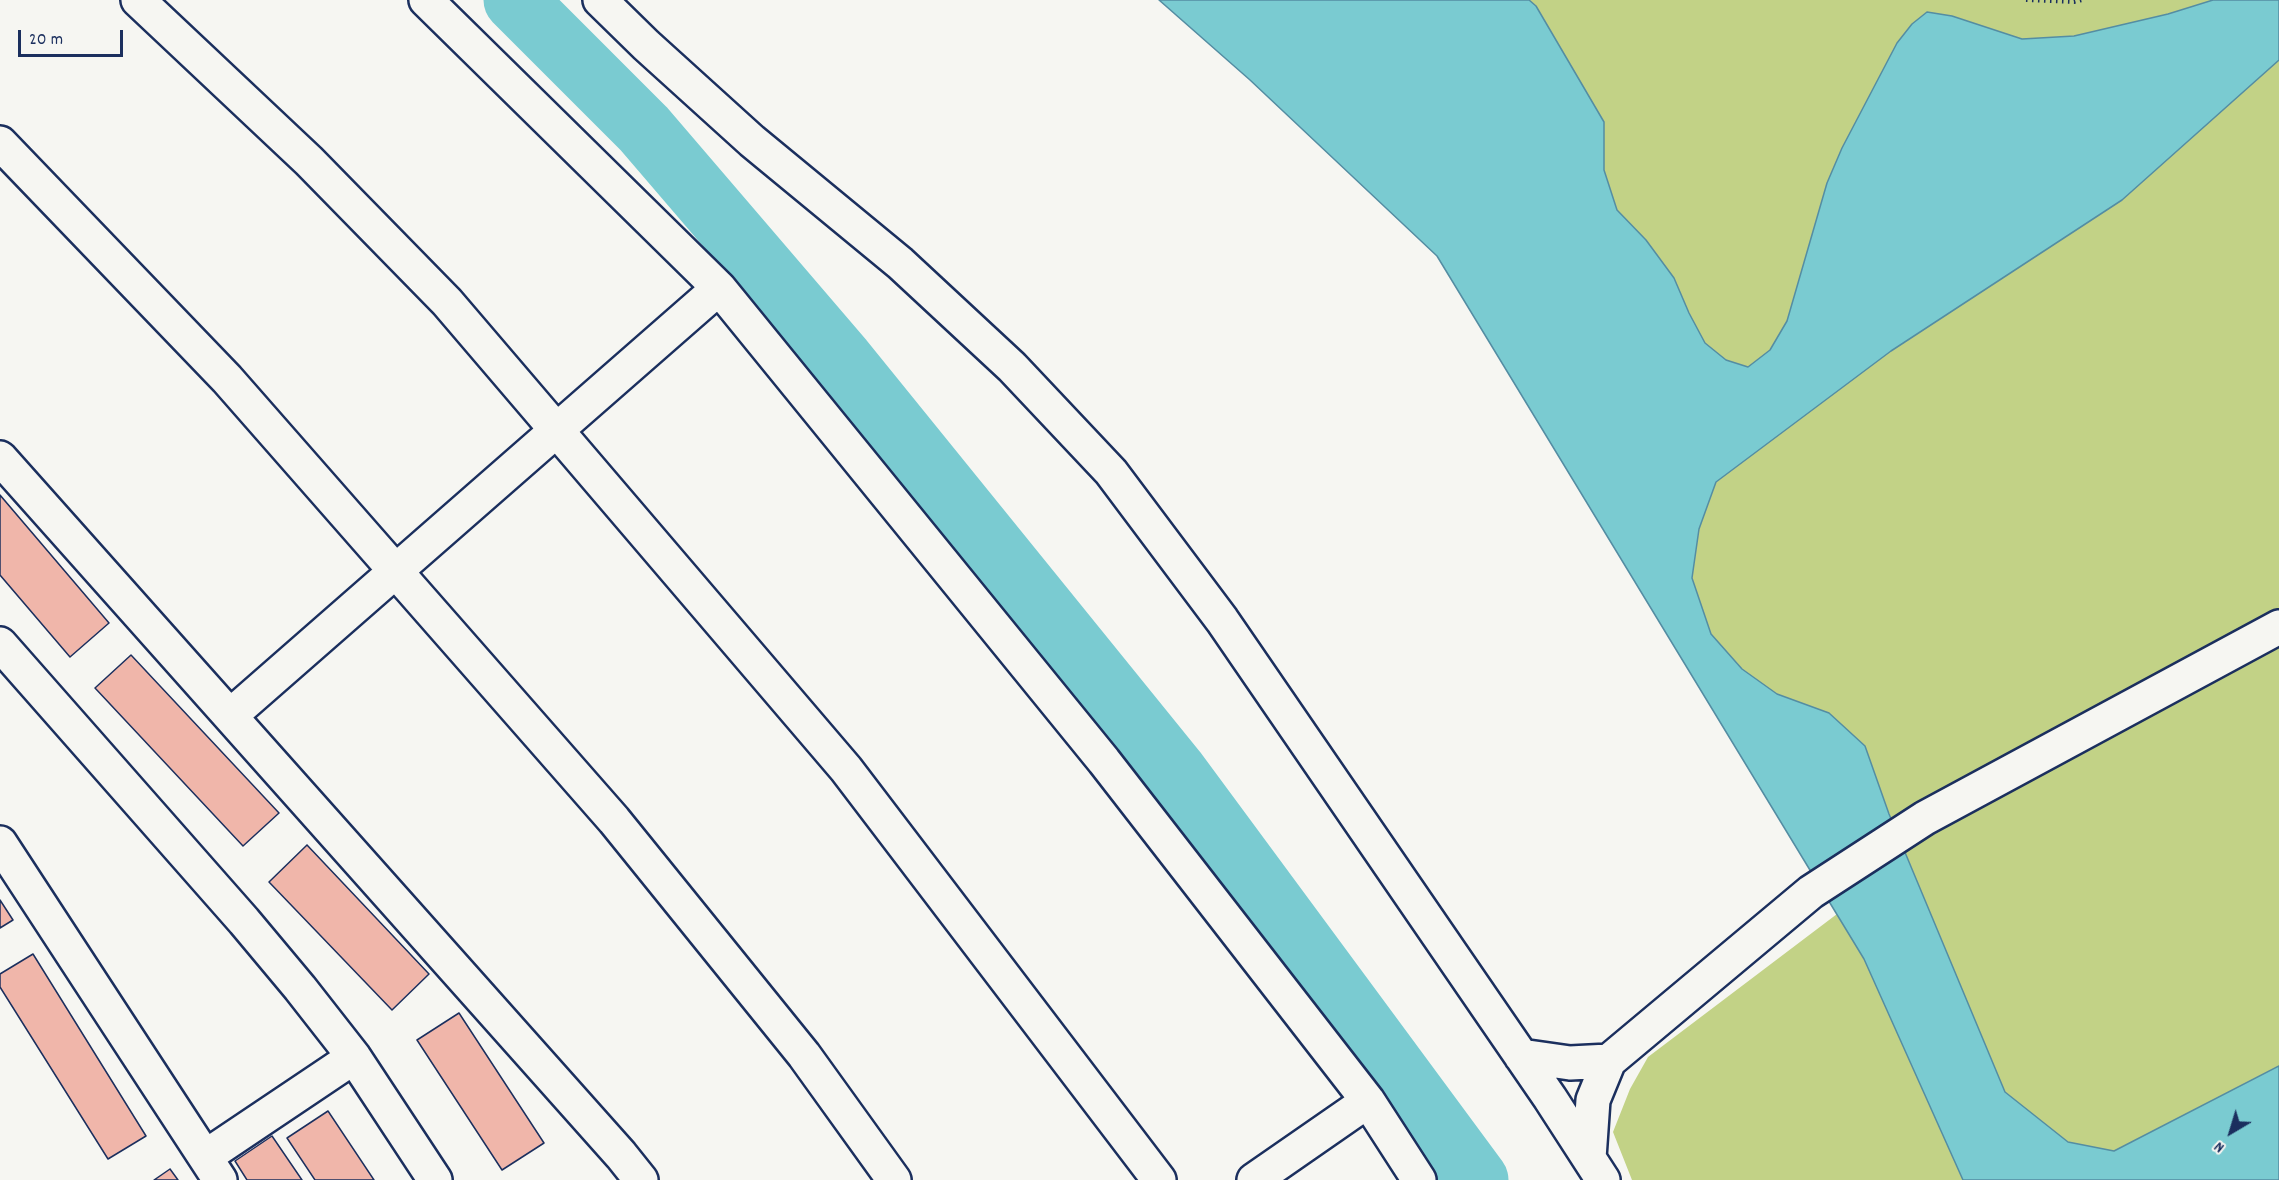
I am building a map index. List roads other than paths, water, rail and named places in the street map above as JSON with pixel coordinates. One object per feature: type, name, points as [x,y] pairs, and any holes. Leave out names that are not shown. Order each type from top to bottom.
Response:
[{"type":"street","points":[[138,0],[309,161],[447,302],[846,769],[1159,1180]]},
{"type":"street","points":[[426,0],[719,288],[1104,761],[1368,1101],[1419,1180]]},
{"type":"street","points":[[600,0],[752,141],[908,271],[1012,367],[1111,472],[1222,620],[1596,1169]]},
{"type":"street","points":[[0,143],[227,379],[614,820],[804,1055],[894,1180]]},
{"type":"street","points":[[230,716],[719,288]]},
{"type":"street","points":[[0,458],[641,1180]]},
{"type":"street","points":[[1596,1169],[1593,1100],[1609,1061],[1811,892],[1925,818],[2279,627]]},
{"type":"street","points":[[0,644],[244,921],[354,1057],[435,1180]]},
{"type":"street","points":[[0,843],[213,1169],[354,1057]]},
{"type":"street","points":[[1521,1056],[1570,1063],[1609,1061]]},
{"type":"street","points":[[1254,1180],[1368,1101]]},
{"type":"water","points":[[1159,0],[1529,0],[1536,6],[1604,122],[1604,170],[1617,210],[1646,240],[1674,278],[1705,343],[1726,360],[1748,367],[1770,350],[1787,321],[1827,183],[1842,148],[1897,43],[1912,24],[1927,12],[1952,16],[2022,39],[2074,36],[2168,14],[2213,0],[2279,0],[2279,60],[2122,200],[1891,351],[1716,482],[1699,529],[1692,578],[1711,634],[1742,669],[1777,694],[1829,713],[1865,746],[1889,814],[2005,1092],[2068,1142],[2114,1151],[2279,1066],[2279,1180],[1963,1180],[1864,959],[1437,256],[1250,80]]},
{"type":"waterway","points":[[515,0],[644,129],[842,360],[1175,771],[1477,1180]]}]
